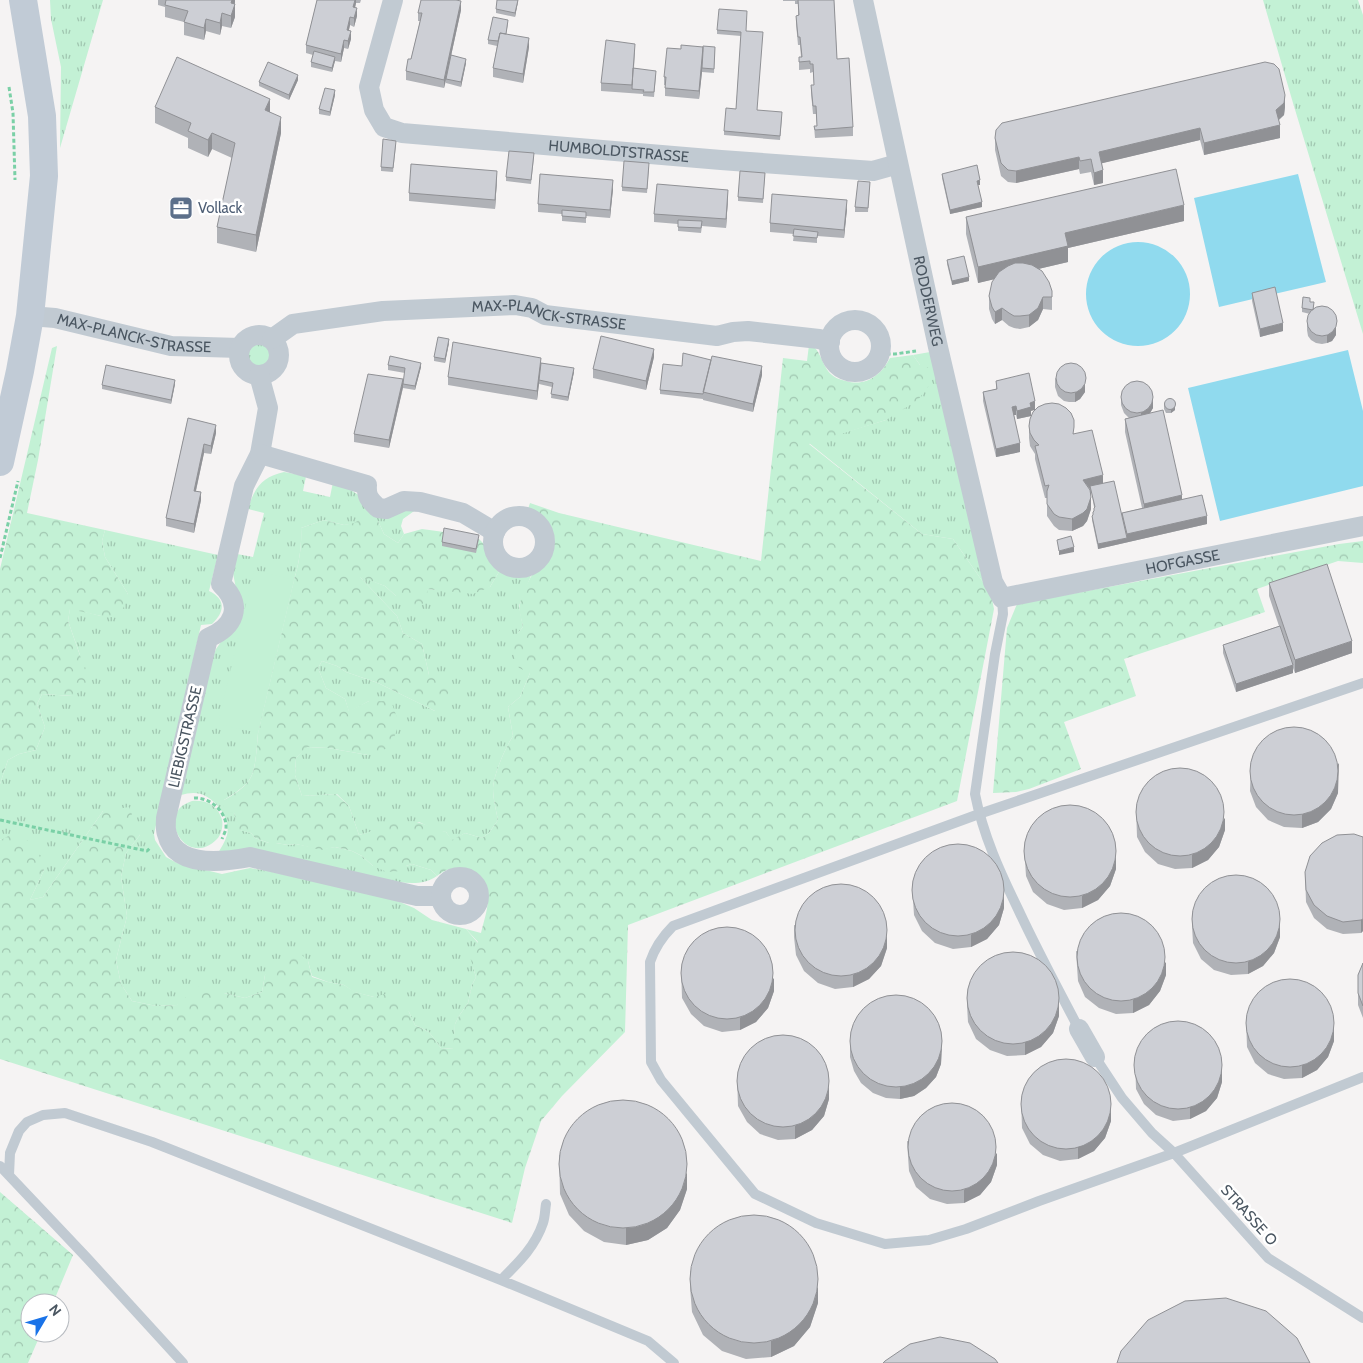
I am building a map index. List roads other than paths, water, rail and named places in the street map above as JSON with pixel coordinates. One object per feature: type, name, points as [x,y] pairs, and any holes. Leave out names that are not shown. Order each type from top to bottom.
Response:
[{"type":"main road","points":[[0,462],[30,316],[44,176],[42,116],[22,0]]},
{"type":"street","name":"HUMBOLDTSTRASSE","points":[[393,0],[369,87],[374,110],[384,127],[402,133],[873,171],[898,164]]},
{"type":"street","name":"RODDERWEG","points":[[863,0],[938,347],[994,582],[1002,598]]},
{"type":"street","name":"MAX-PLANCK-STRASSE","points":[[272,339],[293,324],[383,310],[515,305],[532,308],[545,315],[717,336],[733,332],[748,332],[819,338],[830,342]]},
{"type":"street","name":"MAX-PLANCK-STRASSE","points":[[30,316],[55,318],[171,346],[240,348]]},
{"type":"street","points":[[852,320],[863,322],[872,326],[878,334],[881,344],[880,354],[876,361],[865,370],[850,372],[836,364],[832,357],[830,342],[832,334],[838,327],[852,320]]},
{"type":"street","points":[[253,335],[263,335],[272,339],[277,346],[279,354],[278,362],[274,369],[267,374],[260,375],[252,374],[245,370],[240,364],[238,356],[245,340],[253,335]]},
{"type":"street","name":"LIEBIGSTRASSE","points":[[260,375],[268,408],[260,454],[244,486],[221,584],[233,598],[235,609],[231,621],[225,628],[218,634],[208,638],[166,818],[166,832],[170,843],[176,851],[188,857],[202,860],[230,861],[250,857],[416,896],[440,896]]},
{"type":"street","points":[[260,454],[367,485],[367,493],[371,501],[378,508],[386,509],[404,501],[420,502],[462,513],[495,532]]},
{"type":"street","name":"HOFGASSE","points":[[1002,598],[1363,526]]},
{"type":"street","points":[[1079,1029],[1095,1057]]},
{"type":"lane","points":[[1002,598],[1003,614],[995,654],[975,794],[979,814],[1000,871],[1079,1029]]},
{"type":"lane","points":[[1363,683],[979,814],[673,926],[654,948],[650,962],[651,1062],[661,1080],[755,1194],[816,1223],[885,1244],[928,1240],[966,1229],[1174,1152],[1363,1077]]},
{"type":"lane","name":"STRASSE O","points":[[1095,1057],[1122,1098],[1152,1133],[1174,1152],[1268,1258],[1363,1318]]},
{"type":"lane","points":[[9,1175],[10,1153],[18,1132],[27,1122],[43,1115],[65,1113],[152,1142],[500,1280],[648,1341],[674,1363]]},
{"type":"lane","points":[[0,1166],[183,1363]]},
{"type":"lane","points":[[500,1280],[523,1259],[543,1222],[546,1204]]},
{"type":"water","points":[[1298,174],[1326,282],[1219,307],[1194,198]]},
{"type":"water","points":[[1138,242],[1158,246],[1175,257],[1186,274],[1190,294],[1186,314],[1175,331],[1158,342],[1138,346],[1118,342],[1101,331],[1090,314],[1086,294],[1090,274],[1101,257],[1118,246]]},
{"type":"water","points":[[1348,350],[1363,411],[1363,486],[1220,521],[1188,388]]},
{"type":"place","name":"Vollack","points":[[181,208]]}]
